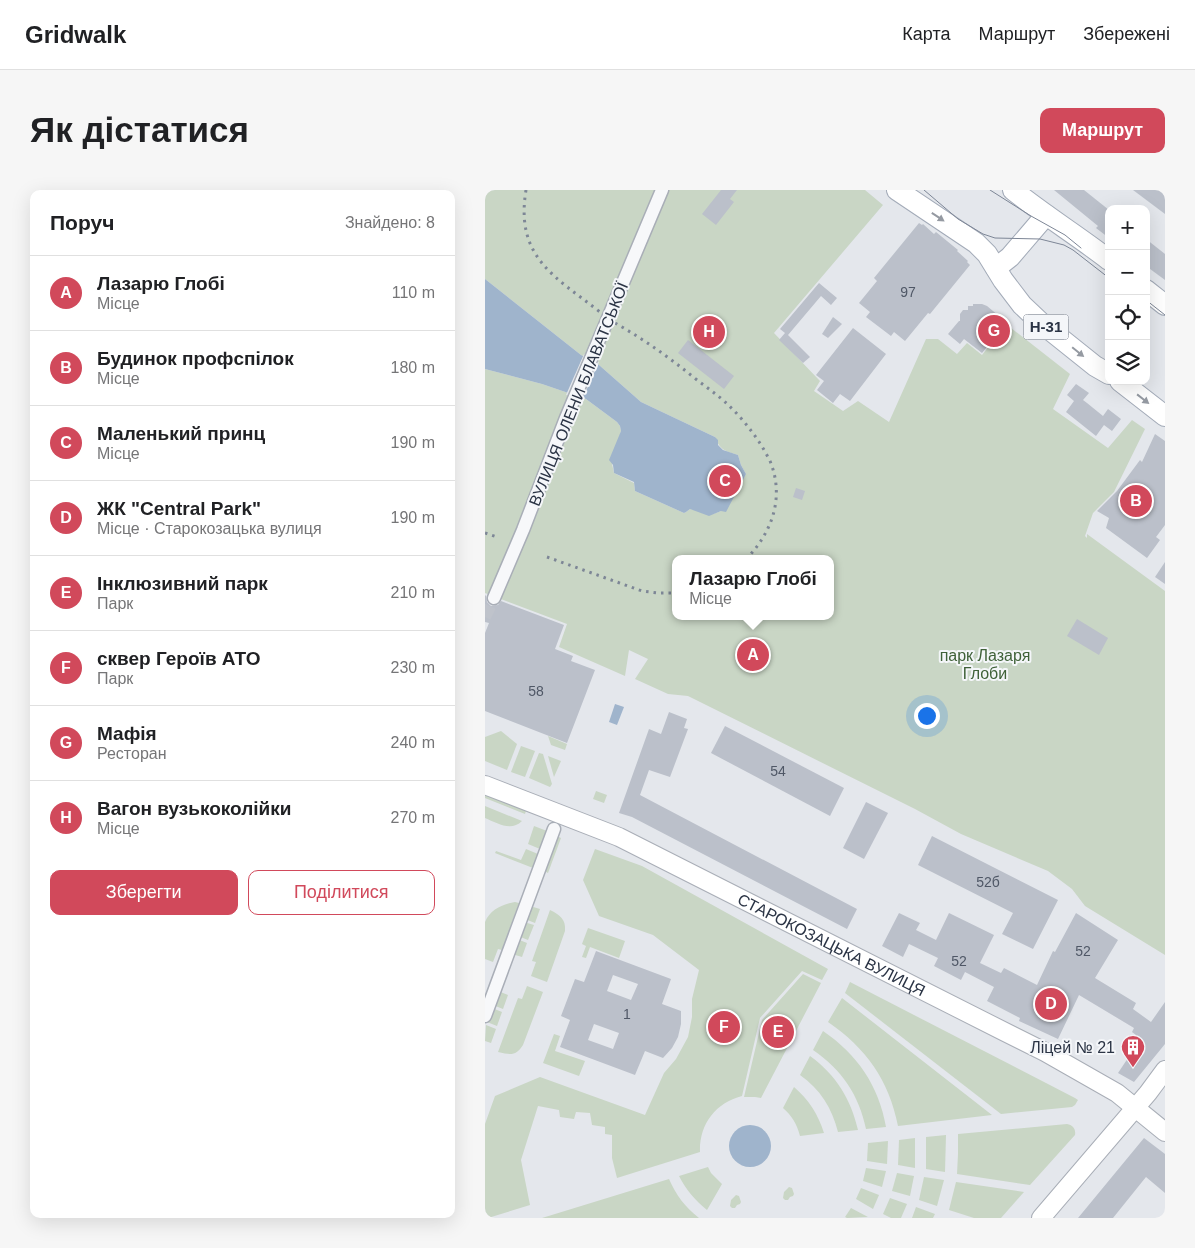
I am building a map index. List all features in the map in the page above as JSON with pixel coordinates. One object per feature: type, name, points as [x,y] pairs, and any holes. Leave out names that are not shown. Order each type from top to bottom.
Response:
[{"type":"main road","points":[[897,190],[976,243],[987,254],[996,268],[1010,257],[1046,215]]},
{"type":"main road","points":[[1013,190],[1105,257]]},
{"type":"main road","name":"Н-31","points":[[996,268],[1022,305],[1039,322],[1105,372]]},
{"type":"main road","points":[[1150,293],[1165,305]]},
{"type":"main road","points":[[1125,385],[1165,416]]},
{"type":"street","name":"ВУЛИЦЯ ОЛЕНИ БЛАВАТСЬКОЇ","points":[[494,598],[523,530],[566,418],[662,190]]},
{"type":"street","name":"СТАРОКОЗАЦЬКА ВУЛИЦЯ","points":[[485,784],[619,837],[1045,1052],[1117,1093],[1165,1132]]},
{"type":"street","points":[[485,1016],[535,876],[554,829]]},
{"type":"street","points":[[1041,1218],[1165,1070]]},
{"type":"green space","name":"парк Лазаря Глоби","points":[[485,190],[865,190],[883,205],[774,333],[820,381],[814,391],[843,411],[858,401],[889,422],[926,339],[938,339],[957,354],[967,343],[982,355],[1006,324],[1070,374],[1053,409],[1108,448],[1132,420],[1145,429],[1114,492],[1093,513],[1085,536],[1087,538],[1087,534],[1165,591],[1165,955],[1085,906],[1072,889],[1048,871],[961,834],[915,809],[688,696],[668,694],[635,679],[648,659],[629,650],[625,676],[559,647],[567,624],[485,593],[485,369],[542,384],[586,399],[620,426],[621,431],[612,464],[614,473],[634,483],[635,491],[684,513],[690,509],[713,514],[721,511],[746,474],[738,455],[723,449],[715,437],[641,402],[599,365],[581,355],[485,279]]},
{"type":"green space","points":[[501,731],[517,744],[507,770],[485,761],[485,737]]},
{"type":"green space","points":[[548,736],[567,744],[565,750],[551,745]]},
{"type":"green space","points":[[521,746],[535,751],[525,777],[511,772]]},
{"type":"green space","points":[[539,753],[543,754],[552,784],[550,787],[529,778]]},
{"type":"green space","points":[[548,756],[561,761],[554,777]]},
{"type":"green space","points":[[485,791],[527,807],[525,814],[485,798]]},
{"type":"green space","points":[[596,791],[607,795],[604,803],[593,799]]},
{"type":"green space","points":[[485,806],[522,821],[513,826],[504,826],[494,822],[485,818]]},
{"type":"green space","points":[[534,826],[547,831],[540,849],[528,844]]},
{"type":"green space","points":[[557,836],[561,838],[548,873],[544,871]]},
{"type":"green space","points":[[526,849],[538,854],[533,868],[495,853],[496,851],[521,860]]},
{"type":"green space","points":[[595,849],[642,866],[828,969],[822,980],[802,971],[760,1018],[742,1096],[724,1104],[710,1116],[702,1133],[700,1152],[617,1178],[612,1158],[612,1135],[605,1134],[605,1127],[592,1125],[590,1113],[576,1112],[574,1119],[560,1117],[559,1110],[538,1106],[521,1160],[530,1205],[485,1218],[485,1124],[495,1096],[540,1077],[645,1115],[664,1073],[676,1059],[688,1037],[692,1017],[692,999],[699,970],[653,935],[599,916],[583,880]]},
{"type":"green space","points":[[515,902],[519,903],[502,950],[498,949],[493,962],[485,959],[485,922],[487,918],[497,908]]},
{"type":"green space","points":[[530,906],[540,909],[535,923],[525,919]]},
{"type":"green space","points":[[550,910],[562,918],[565,931],[547,982],[531,976],[536,962],[532,961]]},
{"type":"green space","points":[[524,922],[534,925],[528,940],[518,936]]},
{"type":"green space","points":[[588,928],[625,941],[619,958],[590,947],[586,958],[582,957],[586,946],[582,944]]},
{"type":"green space","points":[[517,939],[527,943],[522,957],[512,954]]},
{"type":"green space","points":[[803,974],[821,983],[761,1098],[744,1097],[762,1020]]},
{"type":"green space","points":[[850,982],[1078,1100],[1072,1107],[1001,1114],[845,993]]},
{"type":"green space","points":[[527,986],[543,992],[523,1045],[513,1054],[498,1052],[518,998],[522,999]]},
{"type":"green space","points":[[498,991],[508,995],[503,1009],[493,1005]]},
{"type":"green space","points":[[842,998],[992,1115],[898,1126],[889,1094],[874,1066],[854,1043],[828,1022]]},
{"type":"green space","points":[[492,1008],[502,1012],[497,1026],[487,1022]]},
{"type":"green space","points":[[486,1025],[496,1029],[491,1043],[485,1041]]},
{"type":"green space","points":[[823,1031],[846,1050],[865,1072],[878,1098],[886,1127],[866,1129],[859,1105],[848,1084],[833,1066],[813,1050]]},
{"type":"green space","points":[[554,1034],[560,1036],[555,1051],[585,1061],[579,1076],[543,1063]]},
{"type":"green space","points":[[810,1056],[835,1080],[847,1098],[858,1130],[838,1132],[829,1107],[814,1086],[800,1075]]},
{"type":"green space","points":[[794,1087],[812,1108],[824,1133],[800,1136],[794,1120],[783,1108]]},
{"type":"green space","points":[[1067,1124],[1074,1128],[1075,1135],[1030,1185],[957,1174],[958,1134]]},
{"type":"green space","points":[[946,1135],[945,1172],[926,1169],[926,1137]]},
{"type":"green space","points":[[915,1138],[915,1168],[898,1165],[899,1140]]},
{"type":"green space","points":[[888,1141],[887,1164],[867,1161],[868,1143]]},
{"type":"green space","points":[[708,1167],[722,1184],[707,1210],[691,1194],[679,1176]]},
{"type":"green space","points":[[866,1168],[886,1171],[882,1187],[863,1181]]},
{"type":"green space","points":[[897,1173],[914,1176],[910,1196],[892,1191]]},
{"type":"green space","points":[[924,1177],[944,1180],[937,1206],[919,1200]]},
{"type":"green space","points":[[669,1179],[681,1200],[699,1218],[542,1218]]},
{"type":"green space","points":[[956,1182],[1024,1192],[1001,1218],[974,1218],[949,1210]]},
{"type":"green space","points":[[789,1187],[792,1188],[794,1194],[788,1200],[785,1200],[783,1198],[784,1192]]},
{"type":"green space","points":[[861,1188],[879,1195],[873,1209],[856,1199]]},
{"type":"green space","points":[[736,1195],[739,1196],[741,1202],[735,1208],[732,1208],[730,1206],[731,1200]]},
{"type":"green space","points":[[890,1198],[907,1204],[901,1218],[891,1218],[883,1214]]},
{"type":"green space","points":[[916,1207],[935,1214],[933,1218],[912,1218]]},
{"type":"green space","points":[[851,1208],[868,1217],[845,1217]]},
{"type":"water","points":[[485,279],[581,355],[599,365],[641,402],[715,437],[718,440],[718,445],[723,450],[738,455],[746,474],[726,512],[721,511],[709,516],[690,509],[684,513],[635,491],[634,482],[614,473],[613,465],[609,460],[621,431],[617,422],[586,399],[542,384],[485,369]]},
{"type":"water","points":[[615,704],[624,707],[617,725],[609,722]]},
{"type":"water","points":[[750,1125],[765,1131],[771,1146],[765,1161],[750,1167],[735,1161],[729,1146],[735,1131]]},
{"type":"pier","points":[[584,354],[599,362],[582,400],[566,395]]},
{"type":"building","points":[[721,190],[737,190],[730,199],[734,202],[716,225],[702,214]]},
{"type":"building","points":[[1054,190],[1084,190],[1105,207],[1105,235],[1096,228],[1098,226]]},
{"type":"building","points":[[1133,190],[1165,190],[1165,214]]},
{"type":"building","points":[[919,223],[923,224],[934,234],[936,232],[958,250],[970,265],[905,341],[894,332],[891,336],[866,317],[870,312],[859,303],[877,281],[874,278]]},
{"type":"building","points":[[1150,242],[1165,254],[1165,280],[1150,269]]},
{"type":"building","points":[[819,283],[837,298],[831,305],[821,296],[788,335],[810,357],[803,363],[779,340],[785,333],[780,329]]},
{"type":"building","points":[[973,304],[987,306],[1005,321],[1004,326],[982,353],[964,339],[960,344],[948,334],[960,321],[960,314],[963,310],[968,310],[968,306],[973,306]]},
{"type":"building","points":[[833,317],[842,324],[828,338],[822,334]]},
{"type":"building","points":[[853,328],[886,354],[850,401],[840,394],[833,403],[817,390],[824,381],[816,375]]},
{"type":"building","points":[[688,340],[734,376],[724,389],[678,353]]},
{"type":"building","points":[[1076,384],[1089,393],[1083,400],[1103,416],[1108,409],[1121,419],[1112,431],[1104,425],[1096,436],[1066,412],[1074,401],[1067,395]]},
{"type":"building","points":[[1155,434],[1165,441],[1165,525],[1156,537],[1160,540],[1147,558],[1106,528],[1109,518],[1097,511],[1117,491],[1140,460],[1142,462]]},
{"type":"building","points":[[796,488],[805,491],[802,500],[793,497]]},
{"type":"building","points":[[1165,562],[1165,584],[1155,577]]},
{"type":"building","points":[[485,595],[487,602],[491,606],[498,605],[501,601],[564,625],[555,649],[573,656],[571,661],[595,670],[567,743],[485,711],[485,633],[489,623],[485,622]]},
{"type":"building","points":[[1077,619],[1108,638],[1099,655],[1067,636]]},
{"type":"building","points":[[669,712],[687,719],[684,728],[688,729],[670,777],[649,770],[640,795],[857,909],[847,929],[632,817],[619,813],[649,729],[661,734]]},
{"type":"building","points":[[725,726],[844,788],[830,816],[711,753]]},
{"type":"building","points":[[866,802],[888,813],[864,859],[843,848]]},
{"type":"building","points":[[932,836],[1058,900],[1033,949],[1002,934],[1013,913],[918,865]]},
{"type":"building","points":[[899,913],[920,923],[916,930],[936,940],[949,913],[994,935],[980,963],[1001,973],[1004,968],[1037,985],[1053,951],[1055,952],[1076,913],[1118,940],[1095,978],[1136,1003],[1133,1009],[1151,1022],[1165,1002],[1165,1044],[1134,1082],[1118,1073],[1134,1049],[1129,1045],[1136,1035],[1132,1032],[1134,1028],[1079,995],[1058,1039],[1019,1021],[1020,1018],[987,1001],[994,987],[965,972],[961,980],[934,966],[938,958],[909,944],[903,957],[882,946]]},
{"type":"building","points":[[596,951],[671,979],[662,1004],[681,1011],[678,1037],[672,1048],[663,1058],[645,1051],[635,1075],[560,1047],[570,1020],[561,1016],[575,979],[584,982]],"holes":[[[613,975],[638,984],[631,1000],[607,991]],[[594,1024],[619,1033],[613,1049],[588,1040]]]},
{"type":"building","points":[[1144,1138],[1165,1154],[1165,1193],[1146,1177],[1113,1218],[1078,1218]]},
{"type":"tunnel","points":[[485,617],[494,598]]},
{"type":"tram line","points":[[924,190],[958,219],[983,234],[995,238],[1040,239],[1064,245],[1105,275]]},
{"type":"tram line","points":[[990,190],[1065,235],[1081,248]]},
{"type":"tram line","points":[[1150,303],[1165,315]]},
{"type":"railway","points":[[526,190],[524,213],[526,232],[532,249],[553,275],[600,312]]},
{"type":"railway","points":[[615,323],[677,364],[724,401],[746,424],[766,454],[774,474],[776,501],[769,526],[763,538],[750,555]]},
{"type":"railway","points":[[485,533],[497,537]]},
{"type":"railway","points":[[547,557],[642,591],[672,593]]},
{"type":"place","name":"Мафія","points":[[994,331]]},
{"type":"place","name":"Вагон вузькоколійки","points":[[709,332]]},
{"type":"place","name":"Маленький принц","points":[[725,481]]},
{"type":"place","name":"Будинок профспілок","points":[[1136,501]]},
{"type":"place","name":"Лазарю Глобі","points":[[753,655]]},
{"type":"place","name":"ЖК \"Central Park\"","points":[[1051,1004]]},
{"type":"place","name":"сквер Героїв АТО","points":[[724,1027]]},
{"type":"place","name":"Інклюзивний парк","points":[[778,1032]]},
{"type":"place","name":"Ліцей № 21","points":[[1133,1068]]}]
